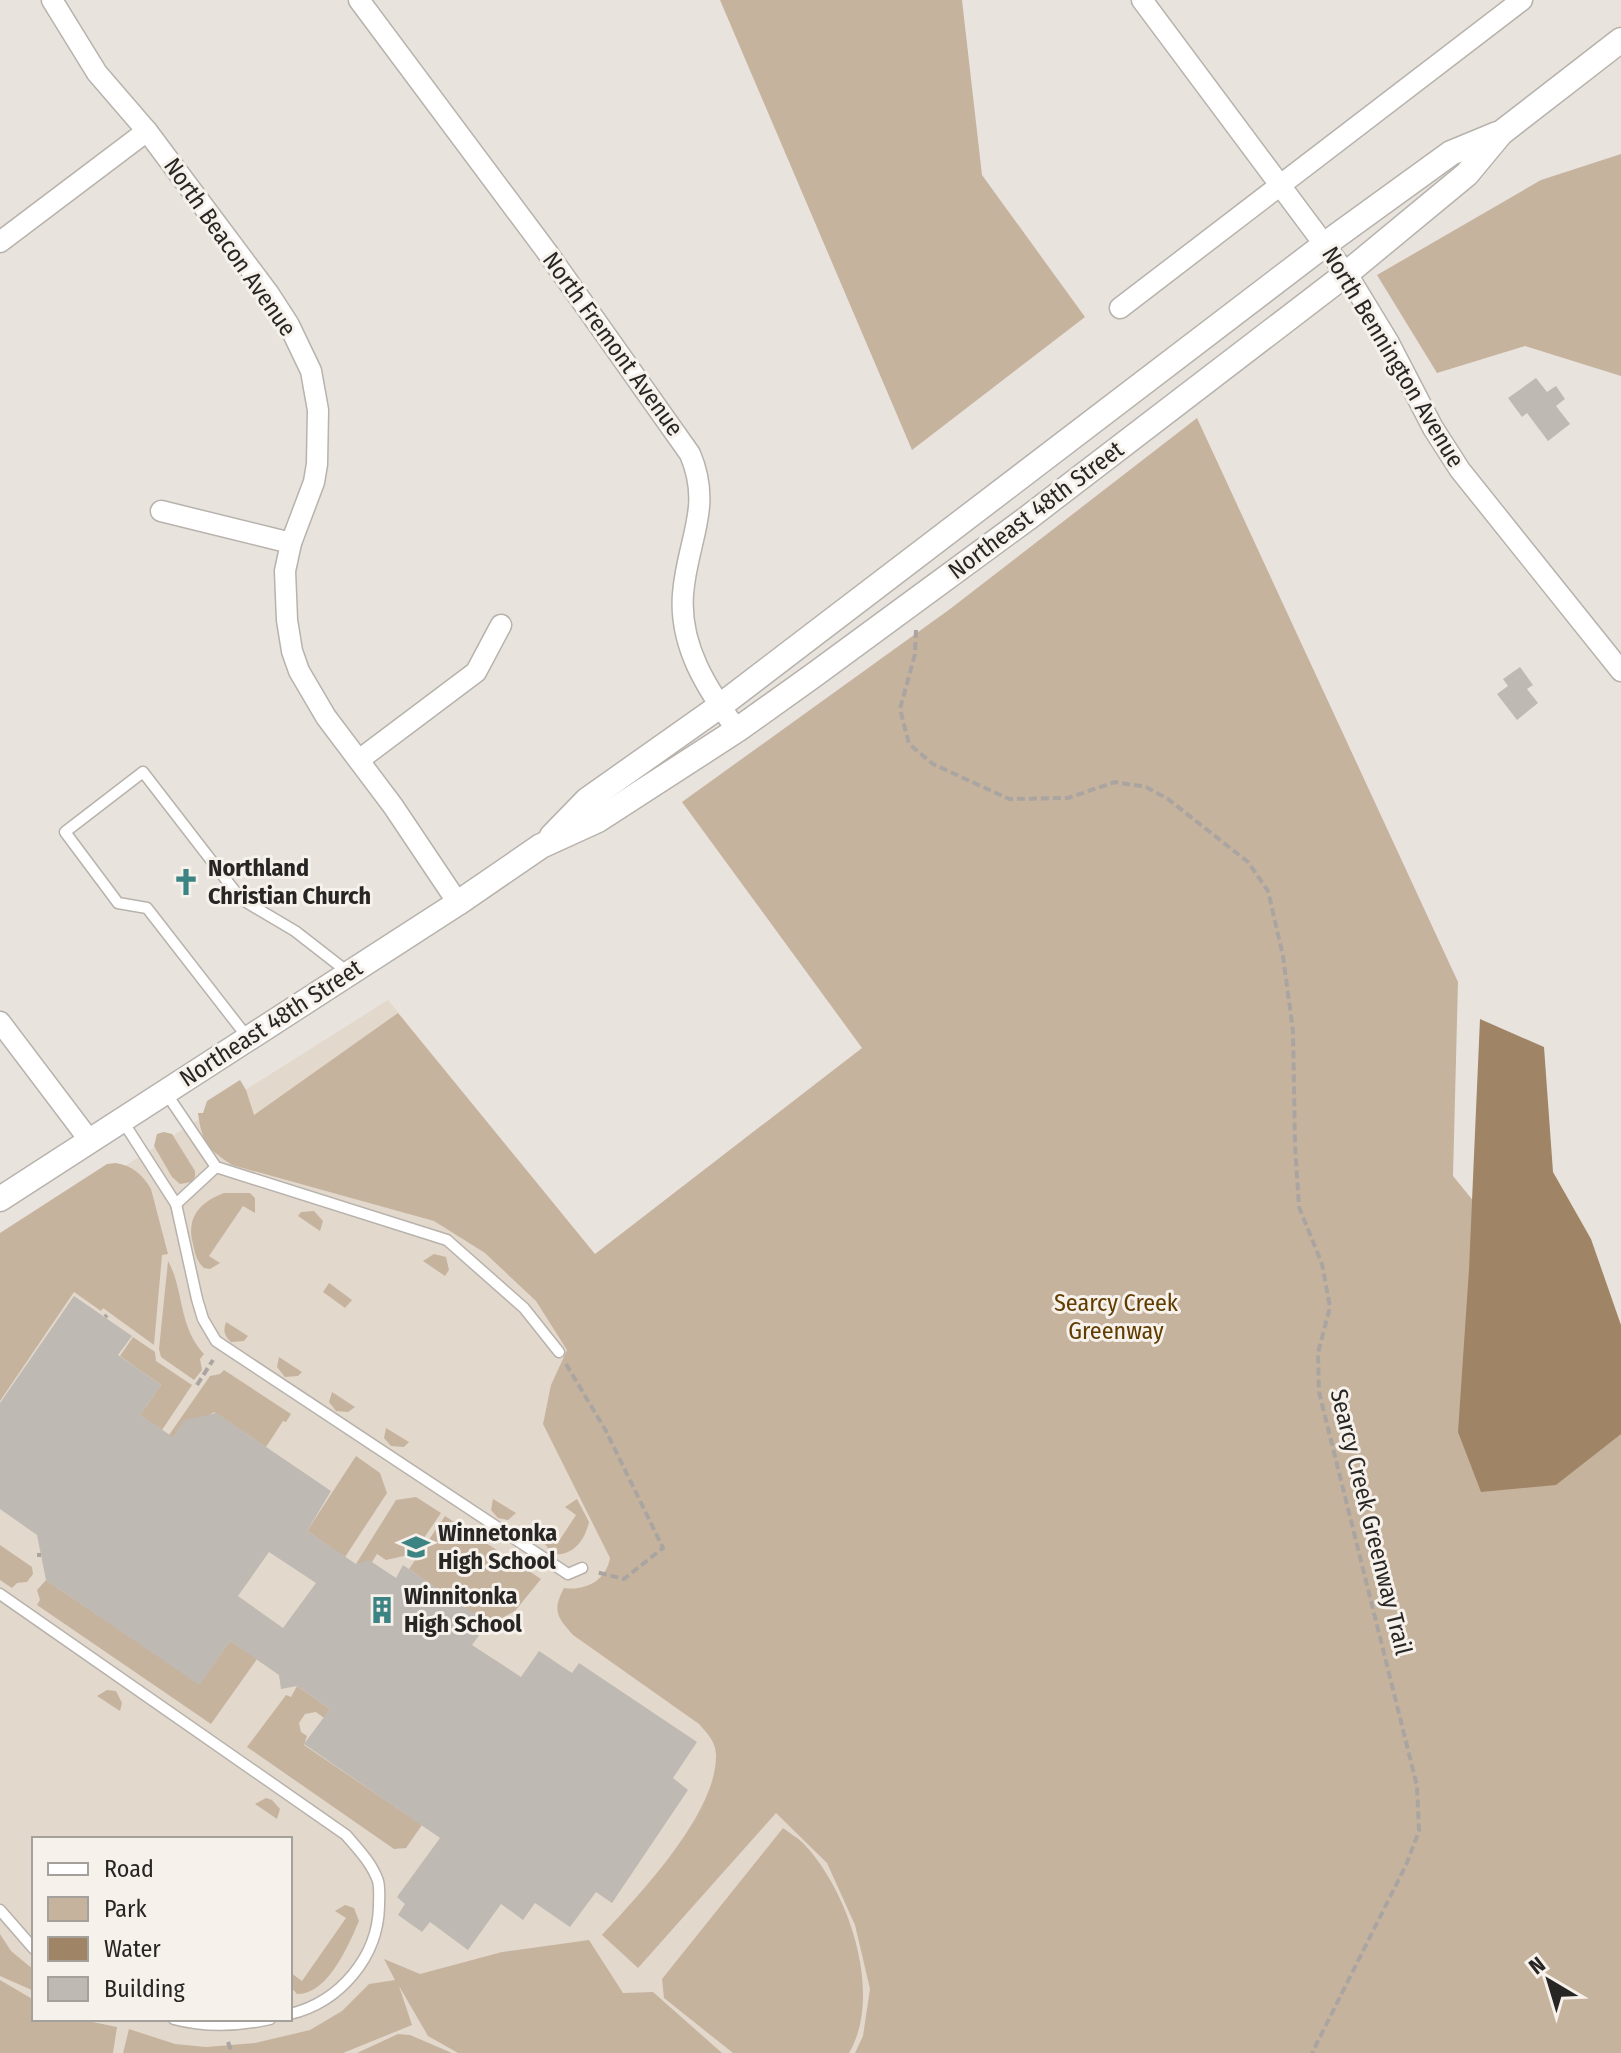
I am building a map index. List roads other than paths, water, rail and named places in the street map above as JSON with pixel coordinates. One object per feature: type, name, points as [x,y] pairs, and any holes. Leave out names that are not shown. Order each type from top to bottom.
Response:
[{"type":"street","name":"North Beacon Avenue","points":[[52,0],[97,73],[147,131],[269,294],[289,325],[311,371],[318,410],[317,464],[285,571],[292,651],[299,671],[326,717],[458,903]]},
{"type":"street","name":"North Fremont Avenue","points":[[359,0],[538,239],[690,454],[699,479],[702,505],[687,569],[683,595],[684,622],[700,673],[737,730]]},
{"type":"street","name":"North Bennington Avenue","points":[[1142,0],[1346,274],[1389,343],[1433,428],[1460,470],[1621,671]]},
{"type":"street","points":[[1120,308],[1522,0]]},
{"type":"street","name":"Northeast 48th Street","points":[[0,1199],[541,846],[598,820],[737,730],[1047,503],[1346,274],[1467,174],[1501,133],[1621,40]]},
{"type":"street","points":[[0,242],[147,131]]},
{"type":"street","name":"Northeast 48th Street","points":[[541,846],[587,800],[720,706],[1324,245],[1451,153],[1501,133]]},
{"type":"street","points":[[1024,474],[1047,503]]},
{"type":"street","points":[[161,511],[291,543]]},
{"type":"street","points":[[359,760],[476,672],[501,625]]},
{"type":"street","points":[[0,1022],[90,1141]]},
{"type":"lane","points":[[248,1038],[147,908],[118,903],[65,832],[143,772],[241,899],[295,931],[349,973]]},
{"type":"lane","points":[[165,1092],[216,1167],[447,1240],[524,1308],[559,1352]]},
{"type":"lane","points":[[122,1120],[176,1204],[197,1299],[203,1319],[216,1341],[568,1574],[582,1568]]},
{"type":"lane","points":[[176,1204],[216,1167]]},
{"type":"lane","points":[[0,1594],[346,1835],[366,1858],[379,1882],[378,1925],[360,1966],[334,1995],[292,2013]]},
{"type":"lane","points":[[0,1910],[32,1947]]},
{"type":"lane","points":[[182,2021],[193,2024],[251,2024],[262,2021]]},
{"type":"water","points":[[1480,1019],[1544,1047],[1553,1172],[1591,1239],[1621,1325],[1621,1434],[1556,1485],[1481,1492],[1458,1432]]},
{"type":"place","name":"Northland Christian Church","points":[[186,882]]},
{"type":"place","name":"Winnetonka High School","points":[[416,1547]]},
{"type":"place","name":"Winnitonka High School","points":[[382,1610]]},
{"type":"park label","name":"Searcy Creek Greenway","points":[[1116,1317]]}]
